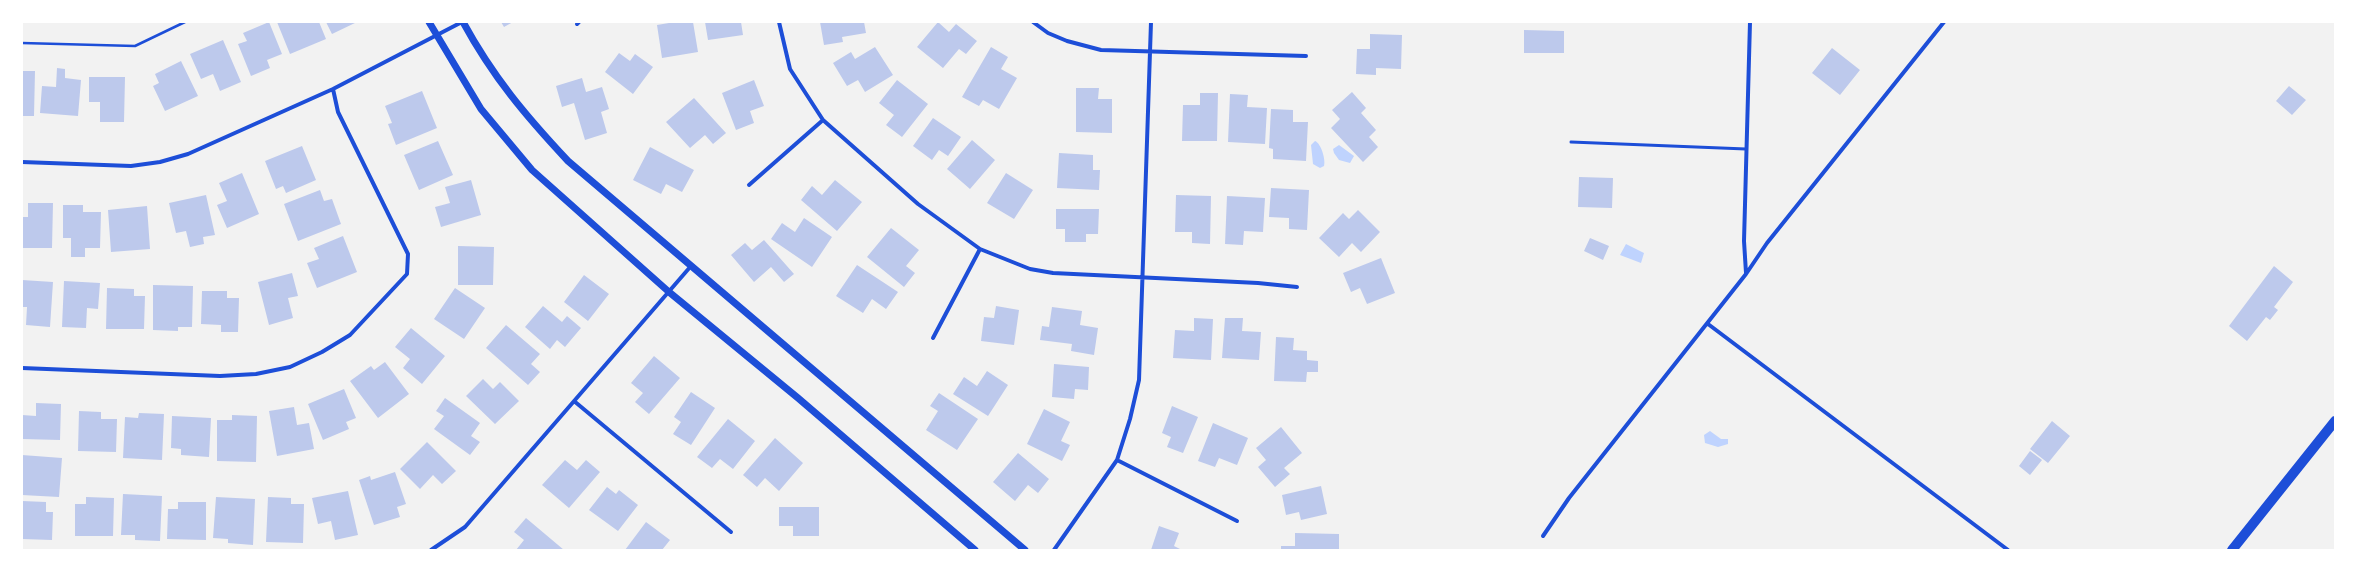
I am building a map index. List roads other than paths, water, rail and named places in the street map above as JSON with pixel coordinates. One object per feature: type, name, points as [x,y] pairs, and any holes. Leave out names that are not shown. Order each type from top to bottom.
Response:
[{"type":"main road","points":[[2232,550],[2335,421]]},
{"type":"street","points":[[429,22],[435,35],[481,109],[532,170],[669,292],[798,398],[975,550]]},
{"type":"street","points":[[22,162],[130,166],[160,162],[188,154],[333,89],[462,22],[477,49],[511,99],[568,161],[1025,550]]},
{"type":"street","points":[[779,22],[790,69],[823,120],[918,204],[980,249],[1030,270],[1053,273],[1258,283],[1297,287]]},
{"type":"street","points":[[1034,22],[1048,33],[1067,42],[1101,50],[1306,56]]},
{"type":"street","points":[[1054,550],[1117,460],[1130,419],[1139,380],[1151,22]]},
{"type":"street","points":[[1746,274],[1743,260],[1750,22]]},
{"type":"street","points":[[1543,536],[1574,492],[1701,330],[1708,324],[1746,274],[1767,243],[1944,22]]},
{"type":"street","points":[[22,368],[220,376],[256,374],[290,367],[322,352],[350,335],[407,274],[408,254],[338,112],[333,89]]},
{"type":"street","points":[[749,185],[823,120]]},
{"type":"street","points":[[933,338],[980,249]]},
{"type":"street","points":[[431,550],[465,527],[691,266]]},
{"type":"street","points":[[1708,324],[2008,550]]},
{"type":"street","points":[[574,401],[732,532]]},
{"type":"street","points":[[1117,460],[1236,521]]},
{"type":"lane","points":[[1572,142],[1746,149]]},
{"type":"water","points":[[1315,141],[1321,148],[1324,156],[1324,166],[1320,168],[1313,164],[1311,145]]},
{"type":"water","points":[[1339,145],[1354,156],[1350,163],[1339,160],[1334,153],[1333,149]]},
{"type":"water","points":[[1626,244],[1644,253],[1641,263],[1620,255]]},
{"type":"water","points":[[1710,431],[1721,439],[1728,439],[1728,444],[1718,447],[1705,443],[1704,435]]}]
